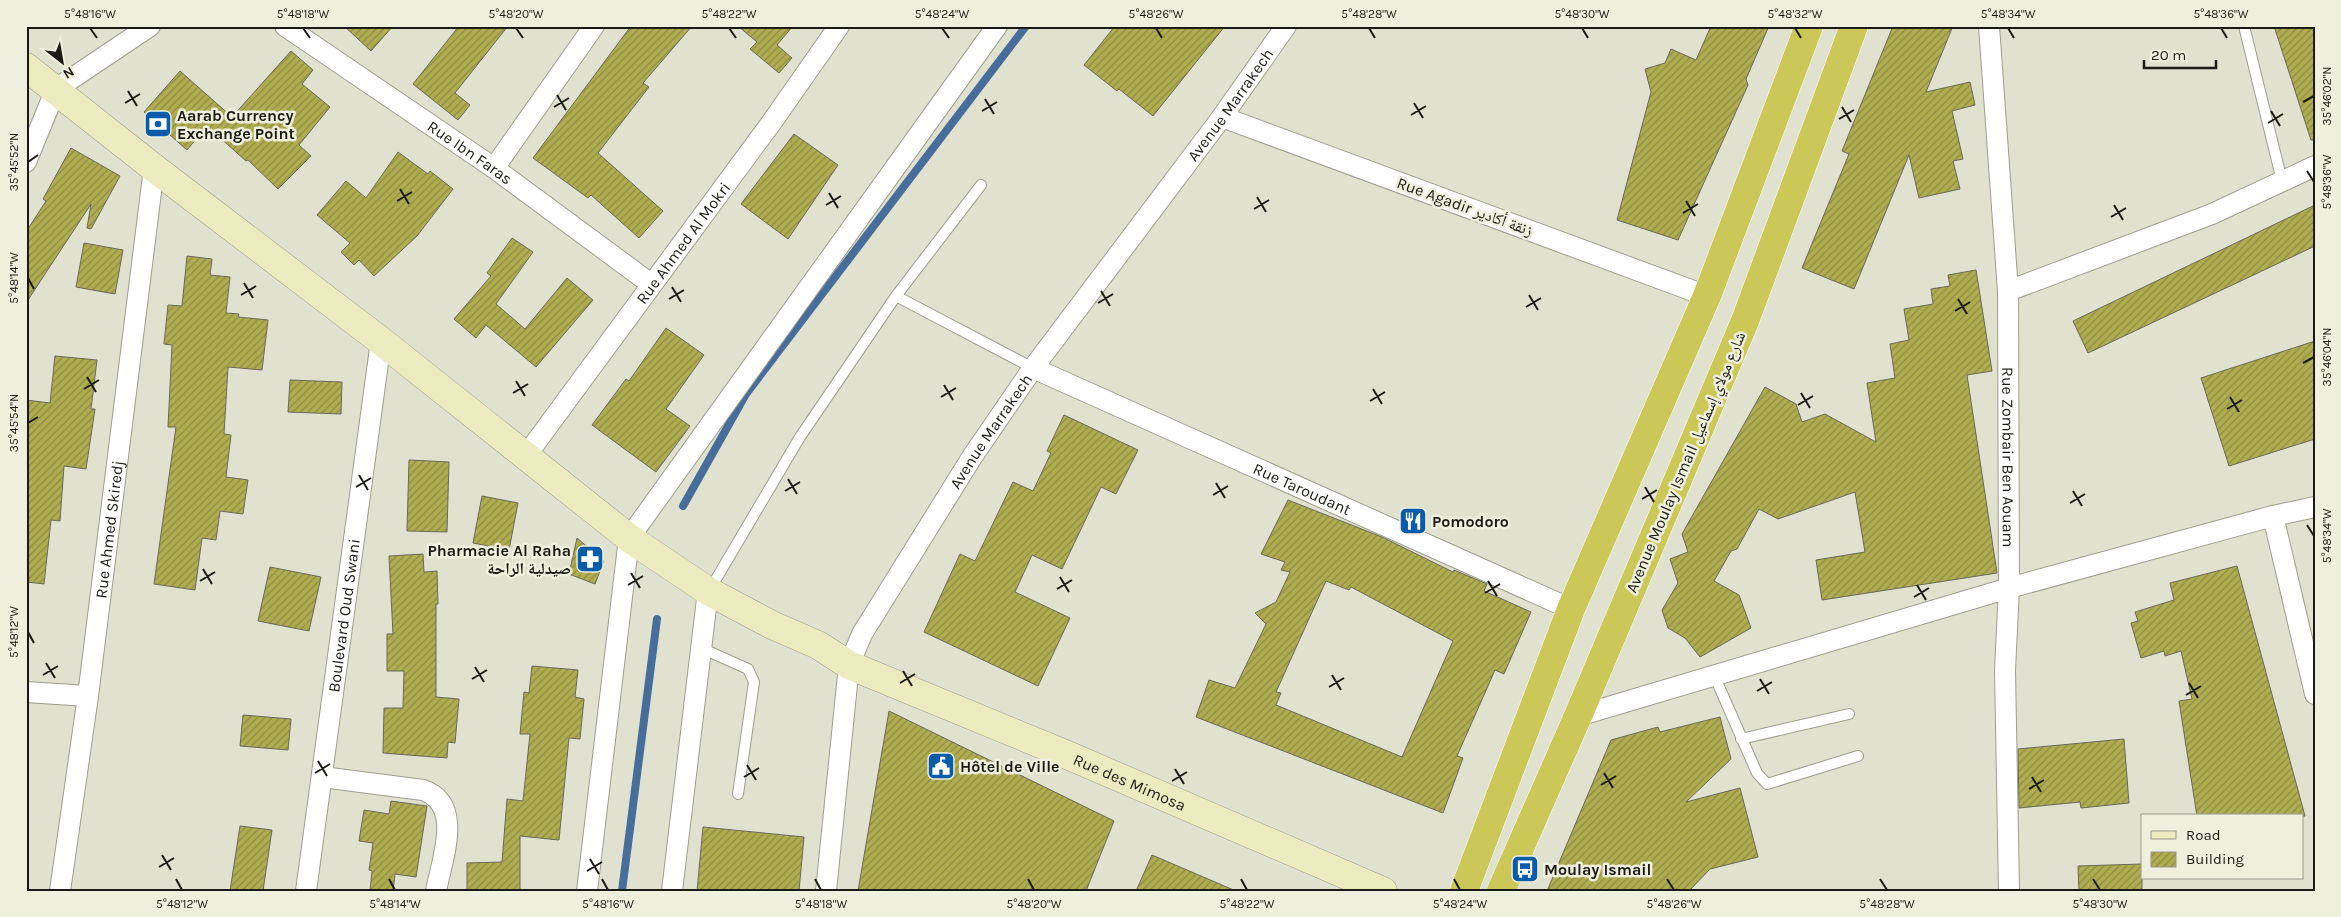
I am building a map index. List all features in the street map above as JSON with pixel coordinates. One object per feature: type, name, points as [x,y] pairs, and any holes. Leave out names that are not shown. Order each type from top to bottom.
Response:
[{"type":"highway","points":[[1464,891],[1571,609],[1707,296],[1809,26]]},
{"type":"highway","name":"Avenue Moulay Ismail شارع مولاي إسماعيل","points":[[1501,891],[1578,716],[1744,321],[1854,26]]},
{"type":"main road","name":"Rue des Mimosa","points":[[26,67],[154,168],[381,341],[629,538],[708,591],[772,625],[818,645],[849,664],[1065,754],[1383,891]]},
{"type":"street","points":[[26,162],[56,89],[150,26]]},
{"type":"street","name":"Rue Ibn Faras","points":[[285,26],[494,168],[651,284]]},
{"type":"street","points":[[494,168],[594,26]]},
{"type":"street","name":"Rue Ahmed Al Mokri","points":[[526,457],[651,284],[774,119],[839,26]]},
{"type":"street","points":[[587,891],[629,538],[997,26]]},
{"type":"street","name":"Avenue Marrakech","points":[[826,891],[849,664],[862,634],[904,563],[962,472],[1033,368],[1222,117],[1286,26]]},
{"type":"street","name":"Rue Zombair Ben Aouam","points":[[1989,26],[2008,291],[2009,588],[2005,670],[2009,891]]},
{"type":"street","name":"Rue Agadir زنقة أكادير","points":[[1222,117],[1707,296]]},
{"type":"street","points":[[2008,291],[2212,214],[2315,166]]},
{"type":"street","name":"Rue Ahmed Skiredj","points":[[60,891],[88,696],[154,168]]},
{"type":"street","name":"Boulevard Oud Swani","points":[[306,891],[381,341]]},
{"type":"street","name":"Rue Taroudant","points":[[1033,368],[1571,609]]},
{"type":"street","points":[[1578,716],[2009,588],[2273,516],[2315,507]]},
{"type":"street","points":[[2273,516],[2315,694]]},
{"type":"street","points":[[672,891],[708,591]]},
{"type":"street","points":[[26,692],[88,696]]},
{"type":"street","points":[[322,777],[423,790],[432,793],[439,799],[448,817],[436,891]]},
{"type":"lane","points":[[2244,26],[2282,181]]},
{"type":"lane","points":[[708,591],[800,437],[896,296],[981,184]]},
{"type":"lane","points":[[896,296],[1033,368]]},
{"type":"lane","points":[[701,648],[748,669],[754,682],[738,794]]},
{"type":"lane","points":[[1714,675],[1757,774],[1767,784],[1858,756]]},
{"type":"lane","points":[[1741,740],[1849,714]]},
{"type":"building","points":[[344,26],[393,26],[371,51]]},
{"type":"building","points":[[459,26],[508,26],[455,93],[470,105],[458,120],[413,84]]},
{"type":"building","points":[[631,26],[692,26],[643,83],[649,87],[598,153],[663,211],[639,238],[591,195],[588,198],[533,158]]},
{"type":"building","points":[[738,26],[793,26],[777,45],[792,58],[779,73],[750,49],[757,42]]},
{"type":"building","points":[[1115,26],[1225,26],[1153,116],[1119,89],[1117,91],[1084,65]]},
{"type":"building","points":[[1711,26],[1769,26],[1746,79],[1748,85],[1678,240],[1617,220],[1651,92],[1645,69],[1665,63],[1671,49],[1696,60]]},
{"type":"building","points":[[1893,26],[1953,26],[1926,92],[1970,82],[1975,105],[1952,111],[1963,159],[1953,161],[1960,189],[1919,198],[1909,155],[1854,289],[1802,268],[1849,154],[1842,151]]},
{"type":"building","points":[[2274,26],[2315,26],[2315,140],[2311,140]]},
{"type":"building","points":[[291,51],[313,70],[302,84],[330,107],[299,145],[311,156],[278,189],[248,160],[246,161],[207,126],[187,150],[144,112],[180,71],[232,117]]},
{"type":"building","points":[[794,134],[838,165],[788,239],[741,204]]},
{"type":"building","points":[[71,148],[120,176],[91,229],[87,228],[91,204],[26,303],[26,232],[46,201],[43,199]]},
{"type":"building","points":[[398,152],[428,174],[430,171],[453,189],[417,236],[374,276],[359,260],[354,265],[341,252],[350,243],[317,215],[346,181],[366,198]]},
{"type":"building","points":[[2315,205],[2315,246],[2088,353],[2073,321]]},
{"type":"building","points":[[512,238],[533,252],[496,304],[525,329],[567,278],[593,300],[536,367],[486,325],[476,338],[454,319],[491,276],[487,273]]},
{"type":"building","points":[[84,243],[123,250],[115,294],[76,287]]},
{"type":"building","points":[[187,256],[212,259],[210,275],[230,277],[226,313],[239,314],[238,317],[268,320],[262,370],[228,367],[224,434],[231,435],[226,477],[248,480],[243,514],[220,511],[216,540],[202,538],[195,590],[154,584],[176,427],[168,427],[172,345],[164,344],[168,305],[182,306]]},
{"type":"building","points":[[1976,270],[1992,371],[1967,375],[1997,573],[1822,600],[1816,560],[1865,552],[1855,492],[1778,519],[1759,509],[1737,549],[1731,551],[1714,581],[1739,595],[1751,628],[1700,657],[1685,638],[1668,628],[1662,610],[1678,583],[1670,559],[1688,552],[1682,534],[1765,387],[1796,404],[1802,422],[1825,414],[1876,442],[1867,383],[1895,378],[1890,344],[1909,340],[1904,309],[1933,304],[1931,289],[1950,286],[1948,275]]},
{"type":"building","points":[[666,328],[704,355],[666,409],[690,426],[656,472],[592,425],[626,379],[629,381]]},
{"type":"building","points":[[2315,341],[2315,439],[2229,466],[2201,378]]},
{"type":"building","points":[[55,356],[97,360],[91,409],[95,409],[86,469],[64,466],[60,521],[51,520],[44,584],[26,582],[26,400],[50,403]]},
{"type":"building","points":[[290,380],[342,382],[341,414],[288,412]]},
{"type":"building","points":[[1064,415],[1138,450],[1116,494],[1101,487],[1062,569],[1032,555],[1015,592],[1070,618],[1038,686],[924,632],[960,554],[975,561],[1013,482],[1033,491],[1051,453],[1047,451]]},
{"type":"building","points":[[409,460],[449,462],[447,532],[407,531]]},
{"type":"building","points":[[482,496],[518,503],[509,550],[473,543]]},
{"type":"building","points":[[1288,500],[1382,537],[1453,572],[1454,570],[1487,584],[1484,591],[1531,612],[1504,674],[1495,670],[1457,756],[1463,758],[1443,813],[1196,717],[1209,680],[1235,688],[1266,624],[1255,613],[1276,602],[1290,572],[1281,570],[1285,562],[1261,554]],"holes":[[[1326,581],[1349,590],[1351,587],[1453,641],[1402,757],[1276,705],[1281,693],[1276,692]]]},
{"type":"building","points":[[577,538],[604,561],[595,584],[569,574]]},
{"type":"building","points":[[423,554],[424,572],[437,571],[436,697],[459,699],[455,743],[448,742],[447,758],[383,753],[384,708],[403,708],[404,671],[387,671],[387,634],[393,634],[389,556]]},
{"type":"building","points":[[2237,566],[2305,816],[2304,814],[2197,814],[2179,701],[2192,699],[2181,651],[2165,656],[2164,651],[2141,658],[2131,623],[2138,621],[2135,612],[2174,600],[2170,583]]},
{"type":"building","points":[[270,567],[321,577],[309,631],[258,621]]},
{"type":"building","points":[[532,666],[578,670],[575,697],[584,699],[580,739],[569,738],[559,840],[520,836],[520,891],[467,890],[467,863],[502,862],[507,799],[523,801],[530,734],[520,734],[524,692],[529,693]]},
{"type":"building","name":"Hôtel de Ville","points":[[889,711],[1114,821],[1086,891],[858,891]]},
{"type":"building","points":[[243,715],[291,719],[288,750],[240,746]]},
{"type":"building","points":[[1720,717],[1731,759],[1686,802],[1740,788],[1758,857],[1710,869],[1689,891],[1547,891],[1611,740],[1658,727],[1660,732]]},
{"type":"building","points":[[2124,739],[2129,803],[2081,808],[2080,802],[2019,808],[2018,749]]},
{"type":"building","points":[[391,801],[427,806],[416,877],[395,874],[393,891],[370,891],[372,871],[369,870],[373,843],[359,841],[364,810],[389,814]]},
{"type":"building","points":[[240,826],[272,830],[263,891],[230,891]]},
{"type":"building","points":[[703,827],[804,837],[799,891],[697,891]]},
{"type":"building","points":[[1152,855],[1236,891],[1136,891]]},
{"type":"building","points":[[2141,864],[2142,891],[2079,891],[2078,866]]},
{"type":"waterway","points":[[683,506],[746,394],[1026,26]]},
{"type":"waterway","points":[[622,891],[657,619]]},
{"type":"place","name":"Aarab Currency Exchange Point","points":[[158,124]]},
{"type":"place","name":"Pomodoro","points":[[1413,521]]},
{"type":"place","name":"Pharmacie Al Raha صيدلية الراحة","points":[[590,559]]},
{"type":"place","name":"Hôtel de Ville","points":[[941,766]]},
{"type":"place","name":"Moulay Ismail","points":[[1525,869]]}]
